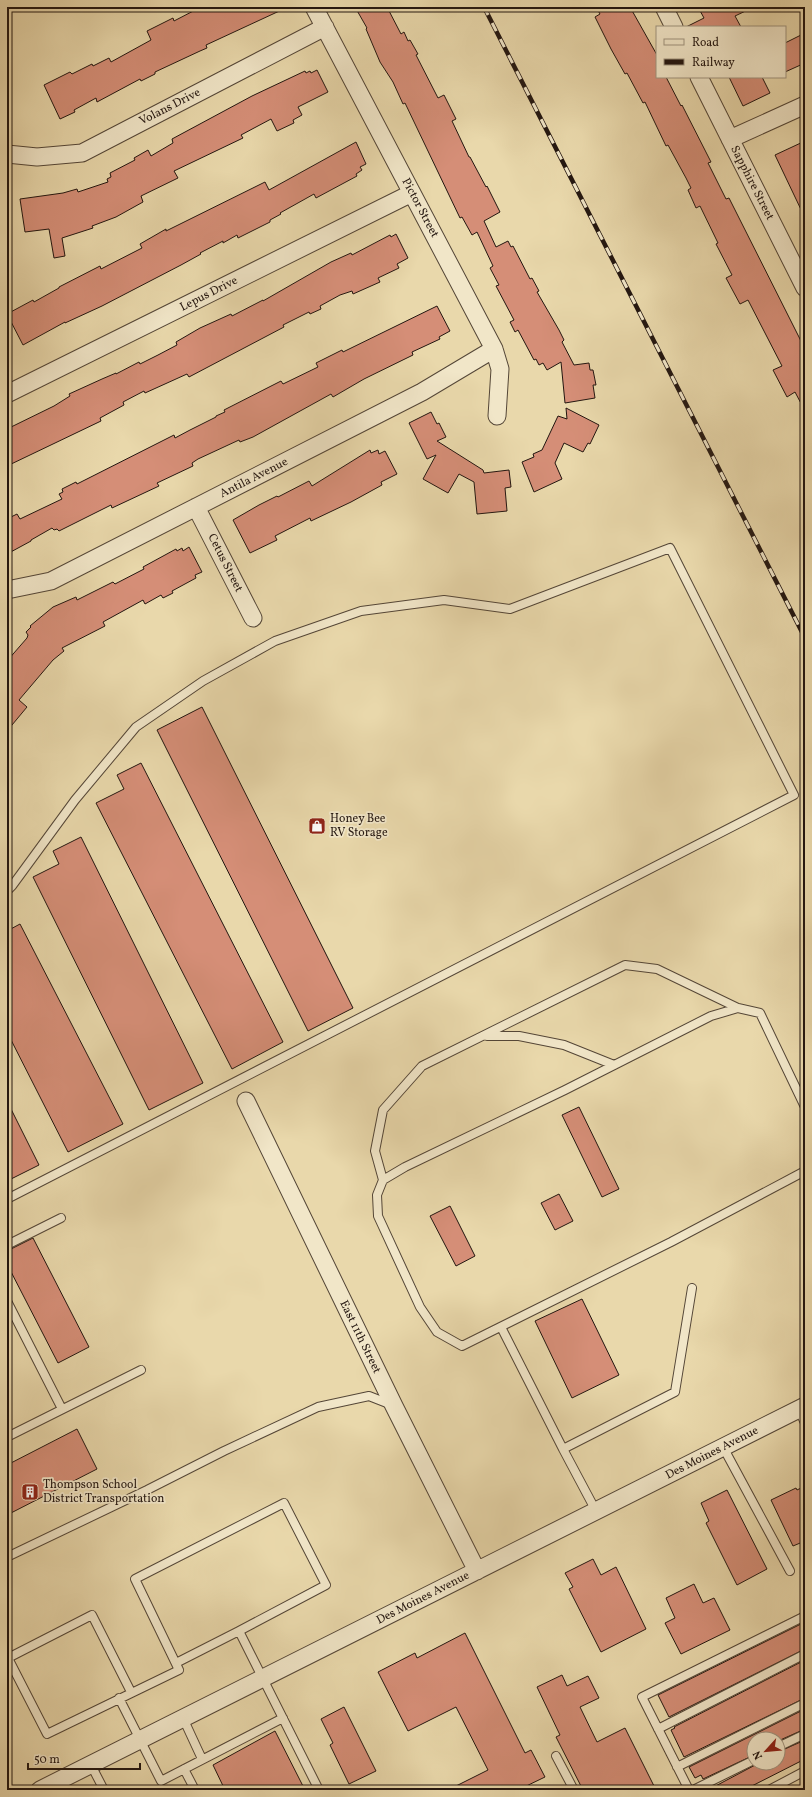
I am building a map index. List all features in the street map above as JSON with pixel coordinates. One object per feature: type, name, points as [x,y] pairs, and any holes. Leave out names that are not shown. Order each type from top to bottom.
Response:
[{"type":"street","name":"Pictor Street","points":[[314,7],[494,349],[500,369],[497,416]]},
{"type":"street","points":[[664,7],[674,26]]},
{"type":"street","name":"Volans Drive","points":[[7,154],[37,157],[82,152],[325,27]]},
{"type":"street","name":"Sapphire Street","points":[[700,78],[805,288]]},
{"type":"street","points":[[730,139],[805,105]]},
{"type":"street","name":"Lepus Drive","points":[[7,394],[412,193]]},
{"type":"street","name":"Antila Avenue","points":[[7,590],[51,581],[422,392],[494,349]]},
{"type":"street","name":"Cetus Street","points":[[196,507],[253,618]]},
{"type":"street","name":"East 11th Street","points":[[246,1101],[394,1406],[477,1571]]},
{"type":"street","name":"Des Moines Avenue","points":[[40,1790],[723,1447],[803,1413]]},
{"type":"lane","points":[[7,891],[75,800],[136,727],[203,681],[275,641],[361,612],[444,600],[510,609],[670,548],[794,794],[7,1199]]},
{"type":"lane","points":[[383,1180],[374,1151],[383,1110],[422,1066],[625,965],[657,969],[738,1008],[760,1013],[805,1107]]},
{"type":"lane","points":[[738,1008],[711,1016],[405,1167],[383,1180],[377,1195],[378,1216],[420,1307],[437,1332],[462,1346],[671,1242],[805,1171]]},
{"type":"lane","points":[[484,1036],[519,1036],[564,1045],[614,1065]]},
{"type":"lane","points":[[7,1245],[62,1218]]},
{"type":"lane","points":[[563,1448],[675,1392],[692,1288]]},
{"type":"lane","points":[[7,1301],[62,1410]]},
{"type":"lane","points":[[501,1327],[596,1511]]},
{"type":"lane","points":[[7,1437],[141,1370]]},
{"type":"lane","points":[[7,1557],[148,1490],[224,1451],[318,1407],[369,1396],[394,1406]]},
{"type":"lane","points":[[723,1447],[790,1571]]},
{"type":"lane","points":[[131,1692],[92,1615],[8,1658],[47,1734],[179,1670],[135,1579],[284,1503],[326,1585],[176,1663]]},
{"type":"lane","points":[[689,1790],[642,1697],[805,1616]]},
{"type":"lane","points":[[239,1631],[319,1790]]},
{"type":"lane","points":[[658,1729],[805,1654]]},
{"type":"lane","points":[[119,1698],[161,1781],[283,1718]]},
{"type":"lane","points":[[677,1767],[805,1703]]},
{"type":"lane","points":[[183,1718],[202,1759]]},
{"type":"lane","points":[[786,1744],[805,1734]]},
{"type":"lane","points":[[556,1756],[574,1790]]},
{"type":"lane","points":[[694,1790],[746,1764]]},
{"type":"lane","points":[[91,1765],[104,1790]]},
{"type":"lane","points":[[184,1769],[195,1790]]},
{"type":"lane","points":[[768,1790],[805,1771]]},
{"type":"building","points":[[201,7],[288,7],[206,45],[207,48],[155,72],[155,74],[141,81],[140,79],[97,102],[96,98],[74,110],[75,112],[60,119],[44,85],[70,72],[72,74],[92,64],[93,66],[109,58],[111,62],[151,40],[147,31],[173,18],[174,21]]},
{"type":"building","points":[[355,7],[387,7],[401,34],[404,32],[408,41],[410,40],[418,54],[416,55],[438,98],[444,95],[456,119],[452,121],[469,157],[486,187],[487,186],[500,212],[484,221],[496,247],[508,241],[511,247],[513,246],[530,279],[532,278],[539,291],[537,292],[559,330],[564,340],[562,342],[574,365],[589,363],[590,370],[593,370],[596,385],[593,385],[595,398],[565,403],[561,362],[547,370],[543,363],[539,365],[536,359],[534,360],[518,330],[515,332],[510,322],[514,320],[496,286],[499,285],[490,268],[493,266],[477,232],[472,235],[462,217],[460,218],[405,103],[403,104],[393,82],[380,62],[366,29],[367,28]]},
{"type":"building","points":[[596,7],[630,7],[656,53],[656,78],[667,78],[681,106],[682,105],[711,162],[708,163],[726,199],[729,198],[805,349],[805,411],[795,392],[787,397],[773,370],[782,366],[748,300],[740,304],[726,278],[732,275],[716,244],[718,243],[700,206],[696,208],[688,190],[691,188],[668,145],[666,146],[645,102],[643,103],[627,73],[625,74],[611,49],[595,17],[600,14]]},
{"type":"building","points":[[698,7],[754,7],[735,16],[740,26],[688,26],[704,18]]},
{"type":"building","points":[[805,33],[805,63],[786,72],[786,42]]},
{"type":"building","points":[[317,70],[328,92],[298,107],[302,115],[293,120],[294,123],[277,131],[271,119],[241,135],[243,138],[174,171],[178,178],[141,196],[143,202],[116,217],[92,226],[93,228],[62,238],[65,256],[54,258],[49,229],[25,232],[20,199],[63,193],[77,189],[78,192],[108,182],[107,179],[111,177],[110,173],[135,160],[134,158],[148,150],[151,156],[173,143],[172,139],[252,96],[305,71],[306,73],[310,71],[311,73]]},
{"type":"building","points":[[729,78],[762,78],[770,93],[743,106]]},
{"type":"building","points":[[805,141],[805,218],[775,155]]},
{"type":"building","points":[[356,142],[366,164],[360,167],[362,170],[356,174],[357,176],[316,198],[314,194],[280,213],[281,214],[270,220],[270,222],[238,238],[237,235],[223,243],[223,241],[181,265],[102,306],[65,322],[23,345],[7,314],[33,300],[34,302],[100,266],[101,269],[142,248],[140,244],[166,229],[166,231],[265,182],[269,190]]},
{"type":"building","points":[[396,234],[408,258],[397,264],[399,268],[378,278],[380,282],[353,294],[352,291],[340,295],[320,306],[321,309],[310,314],[309,312],[283,325],[284,327],[189,377],[187,374],[145,393],[144,391],[123,402],[124,405],[100,418],[101,421],[7,466],[7,429],[54,406],[70,396],[69,394],[116,374],[139,362],[140,364],[158,355],[177,345],[176,342],[200,328],[231,314],[232,316],[263,301],[331,262],[351,253],[352,255],[390,235],[391,237]]},
{"type":"building","points":[[437,306],[450,331],[439,337],[440,339],[412,352],[413,355],[364,379],[333,397],[331,394],[253,437],[240,442],[239,440],[198,459],[192,463],[193,466],[157,483],[159,486],[112,508],[111,505],[59,531],[52,528],[7,554],[7,519],[17,514],[20,519],[62,499],[59,494],[63,492],[62,489],[76,482],[77,484],[174,435],[175,438],[225,412],[224,410],[281,381],[283,384],[318,367],[316,363],[342,350],[343,352]]},
{"type":"building","points":[[566,408],[599,425],[590,444],[588,443],[583,452],[564,443],[555,463],[562,479],[534,492],[522,462],[534,457],[533,454],[542,450],[558,416],[567,419]]},
{"type":"building","points":[[431,412],[437,424],[439,423],[446,437],[437,441],[483,470],[484,473],[509,470],[511,487],[505,488],[507,511],[477,514],[474,482],[459,474],[448,493],[423,479],[436,455],[427,459],[409,423]]},
{"type":"building","points":[[370,450],[371,453],[378,450],[379,454],[385,451],[397,474],[381,482],[382,485],[351,502],[311,521],[310,518],[275,536],[277,540],[250,553],[233,520],[259,505],[309,481],[312,486]]},
{"type":"building","points":[[189,547],[202,572],[195,575],[196,578],[172,591],[173,593],[163,598],[161,595],[145,604],[143,600],[103,622],[105,626],[62,648],[64,651],[53,660],[19,700],[27,707],[7,731],[7,661],[27,638],[28,635],[26,632],[31,627],[30,626],[53,607],[76,597],[77,600],[113,582],[115,584],[144,569],[143,567],[176,549],[177,551],[182,548],[183,551]]},
{"type":"building","points":[[202,707],[353,1008],[308,1031],[157,730]]},
{"type":"building","points":[[141,763],[283,1042],[232,1069],[96,803],[124,789],[117,775]]},
{"type":"building","points":[[81,837],[203,1083],[149,1110],[33,877],[59,864],[53,851]]},
{"type":"building","points":[[20,924],[123,1124],[68,1152],[7,1032],[7,931]]},
{"type":"building","points":[[7,1101],[39,1165],[7,1181]]},
{"type":"building","points":[[579,1107],[619,1189],[602,1197],[562,1115]]},
{"type":"building","points":[[559,1194],[573,1221],[555,1230],[541,1203]]},
{"type":"building","points":[[450,1206],[475,1256],[456,1266],[430,1216]]},
{"type":"building","points":[[33,1238],[89,1347],[58,1363],[7,1264],[7,1251]]},
{"type":"building","points":[[582,1299],[619,1375],[572,1398],[535,1321]]},
{"type":"building","name":"Thompson School District Transportation","points":[[77,1429],[97,1469],[7,1515],[7,1465]]},
{"type":"building","points":[[805,1486],[805,1541],[793,1546],[771,1500],[796,1488],[797,1490]]},
{"type":"building","points":[[727,1490],[767,1569],[737,1585],[706,1523],[709,1521],[701,1503]]},
{"type":"building","points":[[593,1559],[601,1575],[616,1567],[646,1629],[601,1652],[569,1589],[573,1587],[565,1573]]},
{"type":"building","points":[[694,1584],[703,1603],[714,1598],[730,1630],[681,1654],[665,1623],[675,1618],[666,1598]]},
{"type":"building","points":[[805,1622],[805,1649],[669,1717],[658,1695]]},
{"type":"building","points":[[465,1633],[525,1753],[531,1750],[545,1777],[518,1790],[448,1790],[488,1770],[456,1707],[408,1731],[378,1672],[415,1653],[417,1658]]},
{"type":"building","points":[[805,1660],[805,1698],[684,1757],[671,1730],[675,1728],[674,1727]]},
{"type":"building","points":[[562,1675],[567,1686],[588,1676],[599,1698],[580,1707],[597,1742],[625,1728],[654,1786],[645,1790],[583,1790],[556,1737],[560,1735],[537,1687]]},
{"type":"building","points":[[344,1707],[376,1771],[349,1784],[330,1745],[333,1743],[321,1719]]},
{"type":"building","points":[[805,1709],[805,1729],[786,1737],[786,1731],[761,1731]]},
{"type":"building","points":[[275,1731],[305,1790],[225,1790],[213,1765]]},
{"type":"building","points":[[746,1738],[746,1759],[703,1779],[701,1775],[695,1778],[689,1767]]},
{"type":"building","points":[[805,1740],[805,1759],[786,1769],[786,1748]]},
{"type":"building","points":[[746,1770],[781,1771],[744,1790],[708,1790]]},
{"type":"railway","points":[[484,7],[805,638]]},
{"type":"place","name":"Honey Bee RV Storage","points":[[317,826]]},
{"type":"place","name":"Thompson School District Transportation","points":[[30,1492]]}]
